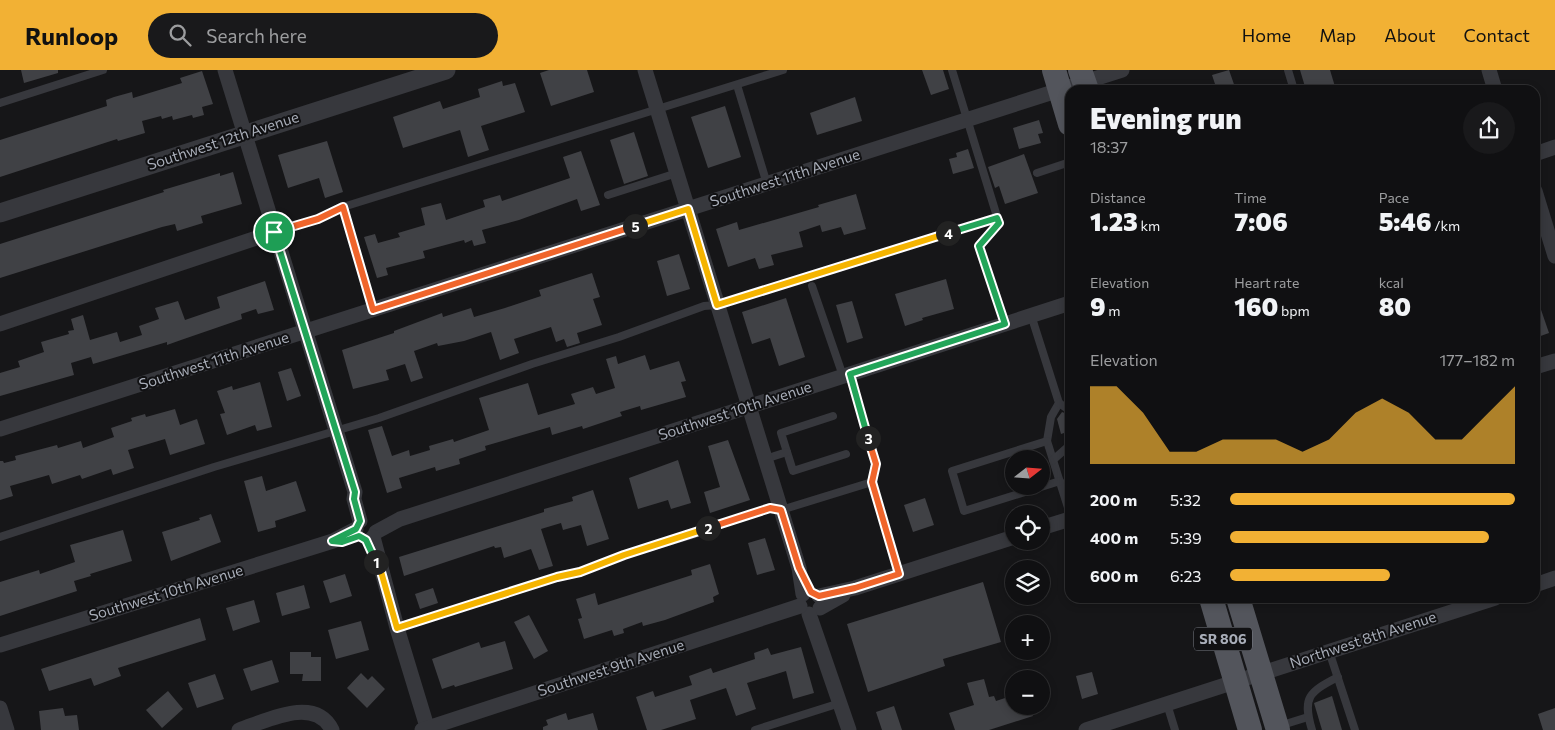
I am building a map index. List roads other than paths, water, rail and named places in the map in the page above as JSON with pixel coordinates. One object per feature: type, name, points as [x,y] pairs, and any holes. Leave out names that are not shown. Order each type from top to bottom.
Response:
[{"type":"main road","points":[[1056,80],[1065,108]]},
{"type":"main road","name":"SR 806","points":[[1213,603],[1250,730]]},
{"type":"main road","name":"SR 806","points":[[1239,603],[1277,728]]},
{"type":"street","points":[[224,70],[355,492],[354,499],[366,530],[372,557],[380,568],[425,729]]},
{"type":"street","name":"Southwest 12th Avenue","points":[[0,212],[446,70]]},
{"type":"street","points":[[645,70],[799,568],[824,634],[823,656],[848,730]]},
{"type":"street","name":"Southwest 11th Avenue","points":[[0,429],[967,120],[1056,80],[1084,81],[1122,70]]},
{"type":"street","points":[[1489,70],[1494,85]]},
{"type":"street","points":[[1540,152],[1555,147]]},
{"type":"street","points":[[1540,207],[1555,256]]},
{"type":"street","points":[[0,324],[274,232]]},
{"type":"street","name":"Southwest 10th Avenue","points":[[0,645],[332,541],[1065,305]]},
{"type":"street","points":[[1540,366],[1555,361]]},
{"type":"street","points":[[1050,525],[1065,521]]},
{"type":"street","name":"Southwest 9th Avenue","points":[[425,729],[1005,540]]},
{"type":"street","points":[[1540,582],[1555,578]]},
{"type":"street","name":"Northwest 8th Avenue","points":[[1086,730],[1479,603]]},
{"type":"street","points":[[0,708],[7,730]]},
{"type":"street","points":[[239,730],[294,712],[304,711],[323,718],[332,730]]},
{"type":"lane","points":[[0,103],[103,70]]},
{"type":"lane","points":[[274,232],[318,219],[343,207],[783,70]]},
{"type":"lane","points":[[952,70],[999,223],[979,246],[1005,324]]},
{"type":"lane","points":[[1288,70],[1292,85]]},
{"type":"lane","points":[[737,85],[767,184]]},
{"type":"lane","points":[[1037,173],[1065,164]]},
{"type":"lane","points":[[608,195],[677,172]]},
{"type":"lane","points":[[343,207],[373,310]]},
{"type":"lane","points":[[0,537],[421,404],[704,306],[717,305],[997,218]]},
{"type":"lane","points":[[812,286],[847,375],[876,464],[872,482],[899,574]]},
{"type":"lane","points":[[1031,316],[1059,403],[1065,407]]},
{"type":"lane","points":[[1059,403],[1051,417],[1047,441],[1065,498]]},
{"type":"lane","points":[[833,416],[781,432],[793,471],[846,454]]},
{"type":"lane","points":[[1047,441],[952,471],[964,511],[1060,481]]},
{"type":"lane","points":[[1053,460],[1065,449]]},
{"type":"lane","points":[[765,460],[787,452]]},
{"type":"lane","points":[[397,628],[557,577],[580,572],[624,555],[692,535],[770,508],[781,510],[872,482]]},
{"type":"lane","points":[[1329,651],[1355,730]]},
{"type":"lane","points":[[1312,730],[1308,717],[1307,703],[1312,692],[1338,677]]},
{"type":"lane","points":[[755,730],[840,703]]},
{"type":"lane","points":[[1167,704],[1175,730]]},
{"type":"lane","points":[[1277,728],[1308,717]]}]
